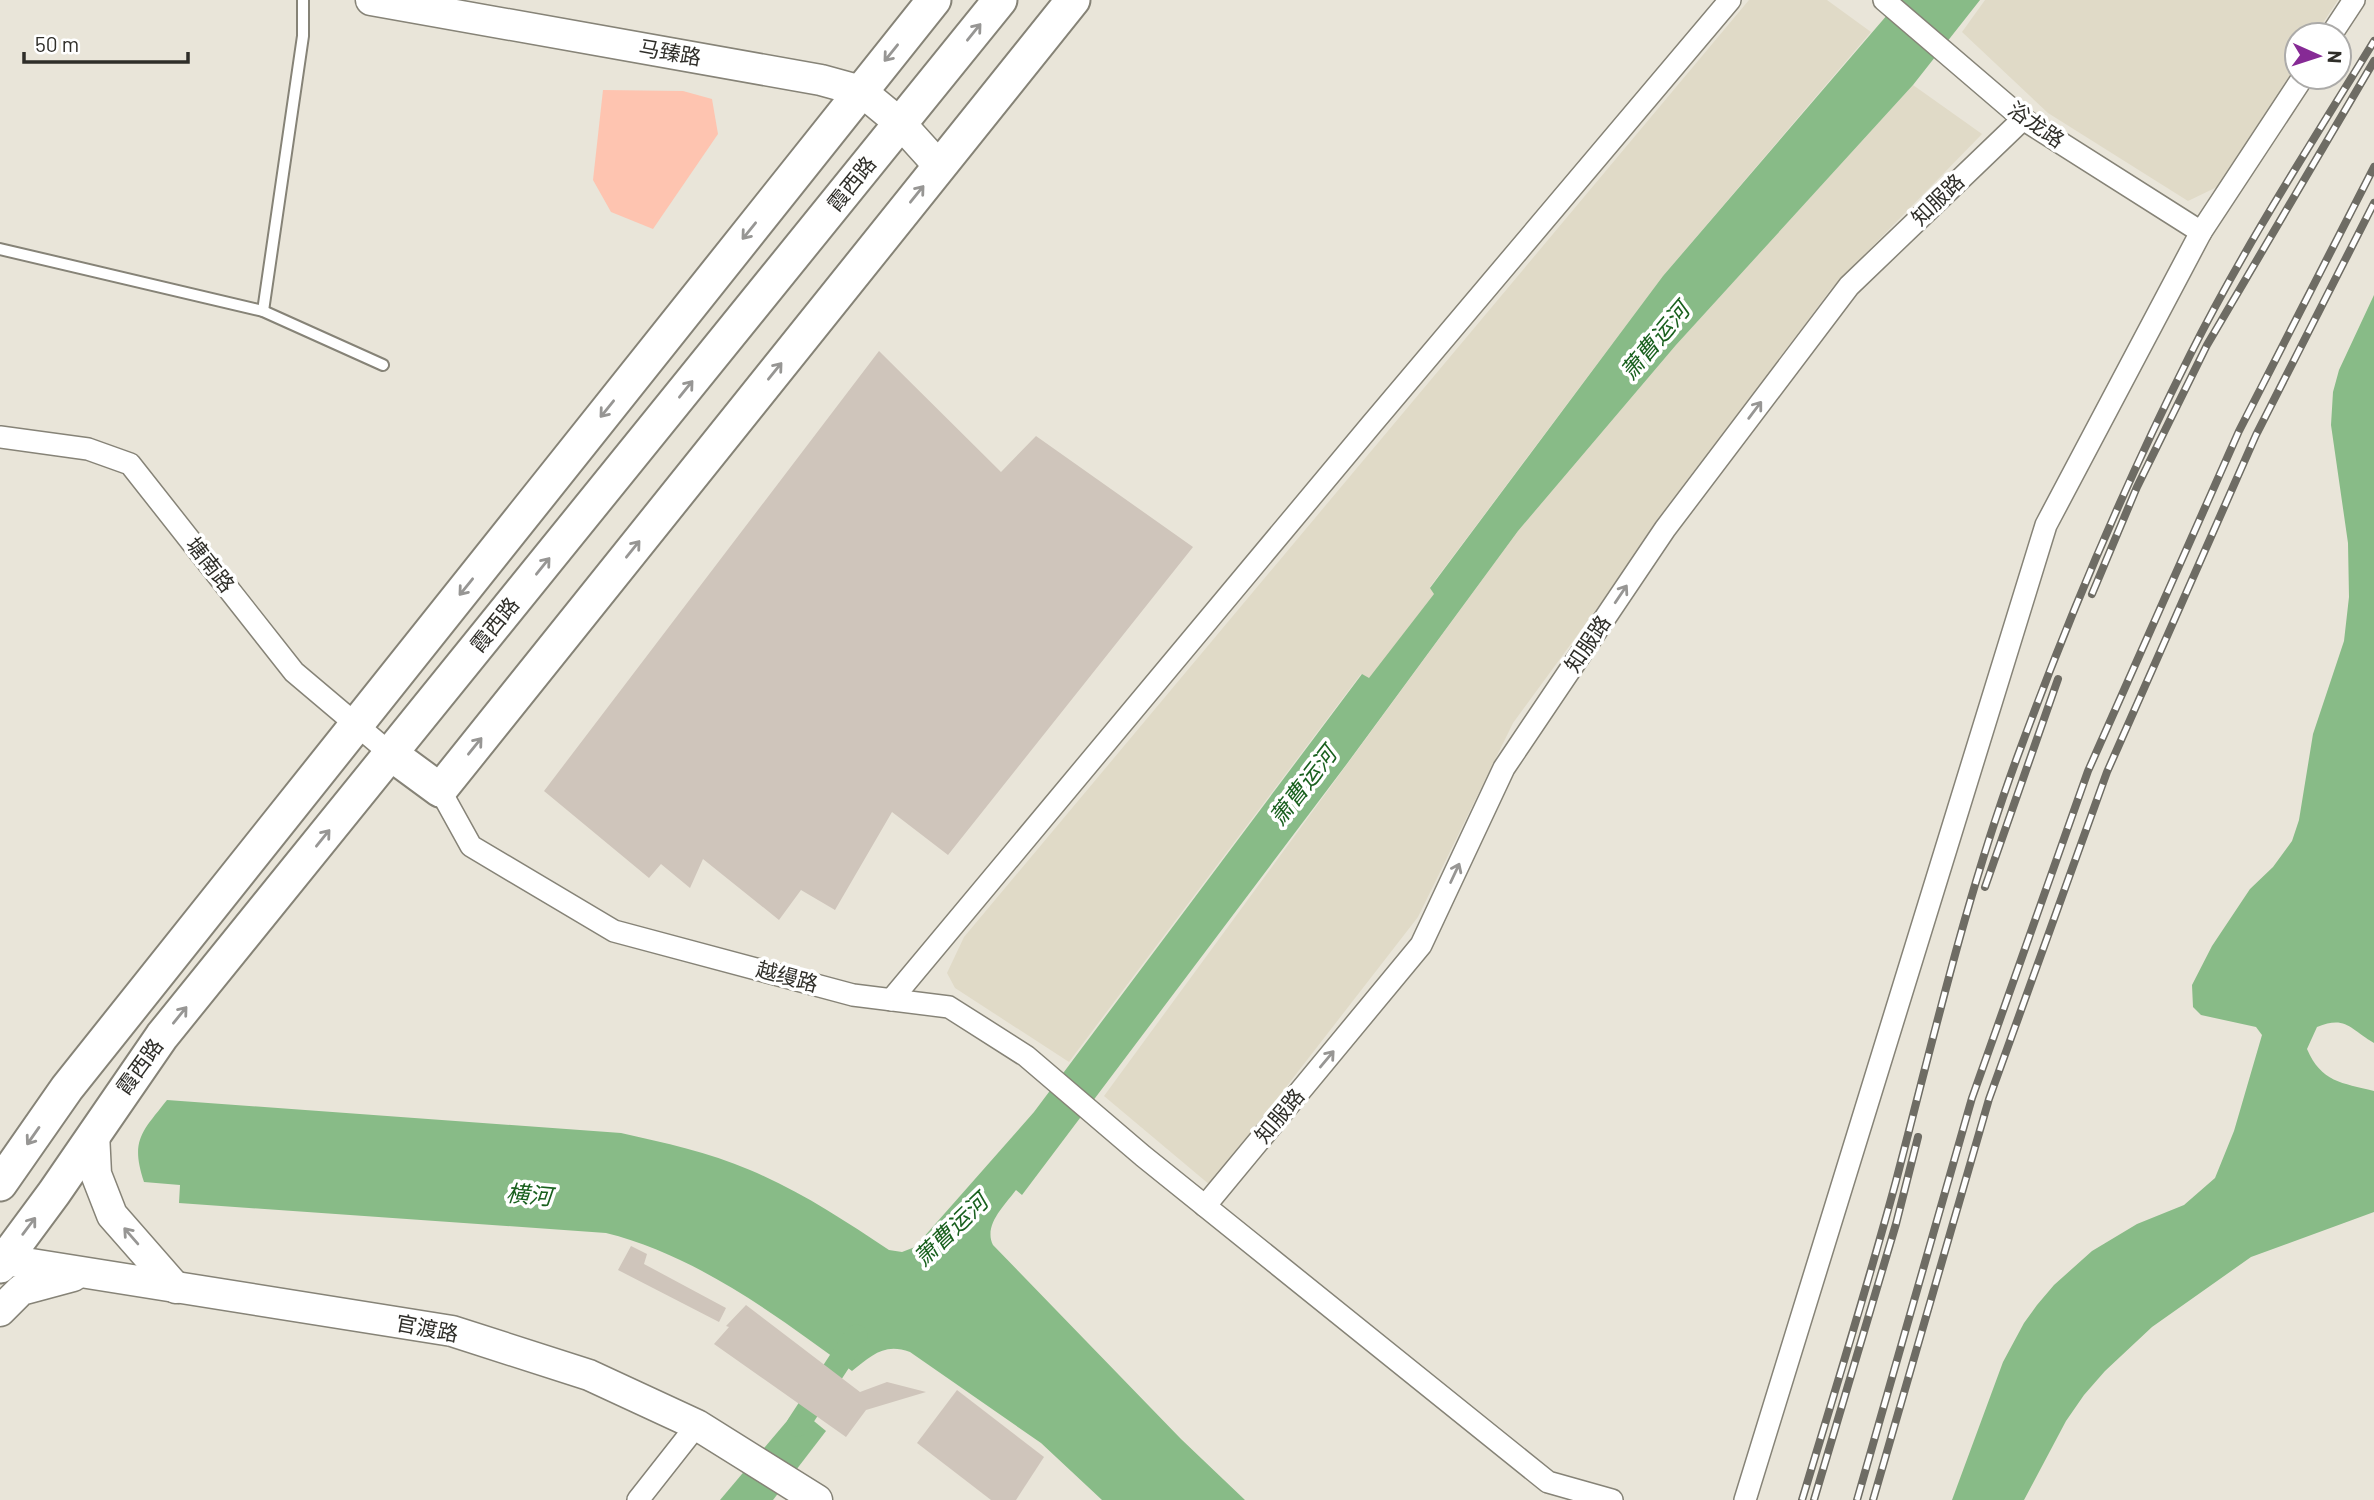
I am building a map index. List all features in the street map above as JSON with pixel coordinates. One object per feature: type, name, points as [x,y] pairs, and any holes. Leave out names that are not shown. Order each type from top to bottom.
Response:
[{"type":"main road","name":"霞西路","points":[[0,1184],[66,1088],[934,0]]},
{"type":"main road","name":"霞西路","points":[[1,1262],[54,1193],[162,1036],[1000,0]]},
{"type":"main road","points":[[391,754],[440,790],[1073,0]]},
{"type":"street","name":"马臻路","points":[[371,0],[821,80],[861,91],[901,124],[939,166]]},
{"type":"street","points":[[891,1000],[1388,404],[1730,0]]},
{"type":"street","name":"浴龙路","points":[[1884,0],[2023,119],[2202,232]]},
{"type":"street","points":[[2340,21],[2354,0]]},
{"type":"street","points":[[1745,1500],[2046,525],[2202,232],[2294,91]]},
{"type":"street","name":"知服路","points":[[1205,1206],[1421,945],[1504,768],[1665,529],[1849,286],[2023,119]]},
{"type":"street","name":"塘南路","points":[[0,438],[88,449],[130,464],[294,672],[391,754]]},
{"type":"street","name":"越缦路","points":[[440,790],[471,846],[614,931],[853,995],[949,1007],[1026,1056],[1143,1156],[1548,1482],[1612,1500]]},
{"type":"street","points":[[93,1133],[96,1174],[112,1215],[176,1288]]},
{"type":"street","name":"官渡路","points":[[1,1262],[452,1331],[589,1375],[697,1425],[739,1450],[800,1496]]},
{"type":"street","points":[[0,1311],[21,1290],[85,1273]]},
{"type":"street","points":[[638,1500],[697,1425]]},
{"type":"lane","points":[[263,311],[303,36],[303,0]]},
{"type":"lane","points":[[0,249],[263,311],[383,365]]},
{"type":"shaded area","points":[[1749,0],[1827,0],[1871,32],[1663,276],[1430,587],[1435,593],[1369,679],[1361,674],[1069,1062],[955,988],[947,973],[964,937]]},
{"type":"shaded area","points":[[1985,0],[2338,0],[2324,21],[2283,21],[2283,86],[2217,187],[2188,201],[2048,113],[1962,32]]},
{"type":"shaded area","points":[[1913,85],[1982,134],[1831,289],[1513,723],[1418,917],[1210,1185],[1104,1096],[1518,531],[1676,345]]},
{"type":"shaded area","points":[[603,90],[683,91],[712,99],[718,134],[653,229],[611,212],[593,180]]},
{"type":"water","points":[[1900,0],[1980,0],[1913,85],[1676,345],[1518,531],[1346,765],[1022,1195],[1016,1190],[993,1223],[993,1245],[1181,1439],[1245,1500],[1102,1500],[1041,1443],[910,1352],[893,1349],[878,1352],[852,1371],[766,1309],[704,1272],[672,1256],[606,1233],[179,1203],[180,1185],[144,1182],[138,1156],[141,1137],[167,1100],[621,1133],[686,1148],[768,1178],[838,1217],[889,1250],[902,1252],[915,1247],[1034,1112],[1362,674],[1369,678],[1434,594],[1430,588],[1663,276]]},
{"type":"water","points":[[2374,295],[2374,1043],[2347,1025],[2335,1022],[2317,1027],[2307,1049],[2326,1075],[2342,1083],[2374,1091],[2374,1212],[2251,1257],[2152,1327],[2105,1371],[2084,1395],[2066,1421],[2024,1500],[1952,1500],[2003,1362],[2037,1305],[2054,1285],[2092,1251],[2137,1224],[2184,1205],[2215,1178],[2234,1131],[2262,1035],[2256,1027],[2201,1015],[2193,1007],[2192,985],[2212,946],[2250,889],[2273,867],[2292,841],[2299,820],[2313,734],[2344,641],[2349,597],[2348,543],[2331,425],[2333,392],[2339,370]]},
{"type":"water","points":[[798,1408],[826,1431],[773,1500],[720,1500]]},
{"type":"building","points":[[879,351],[1001,472],[1036,436],[1193,547],[948,855],[892,812],[835,910],[801,890],[779,920],[703,859],[690,888],[661,864],[649,878],[544,791]]},
{"type":"building","points":[[631,1246],[647,1254],[644,1264],[726,1308],[719,1322],[618,1270]]},
{"type":"building","points":[[746,1305],[860,1392],[887,1382],[926,1392],[866,1410],[846,1437],[714,1344],[729,1327],[726,1326]]},
{"type":"building","points":[[957,1390],[1044,1457],[1016,1500],[991,1500],[917,1443]]},
{"type":"waterway","points":[[798,1425],[856,1336]]},
{"type":"railway","points":[[1802,1500],[1885,1221],[1984,854],[2059,647],[2143,451],[2211,315],[2279,196],[2374,41]]},
{"type":"railway","points":[[2092,594],[2137,487],[2207,345],[2374,61]]},
{"type":"railway","points":[[1857,1500],[1972,1098],[2088,771],[2239,431],[2374,167]]},
{"type":"railway","points":[[1873,1500],[1989,1099],[2107,772],[2256,435],[2374,203]]},
{"type":"railway","points":[[1985,887],[2058,679]]},
{"type":"railway","points":[[1814,1500],[1896,1224],[1918,1137]]},
{"type":"water label","name":"萧曹运河","points":[[1655,341]]},
{"type":"water label","name":"萧曹运河","points":[[1303,786]]},
{"type":"water label","name":"横河","points":[[529,1195]]},
{"type":"water label","name":"萧曹运河","points":[[951,1230]]}]
